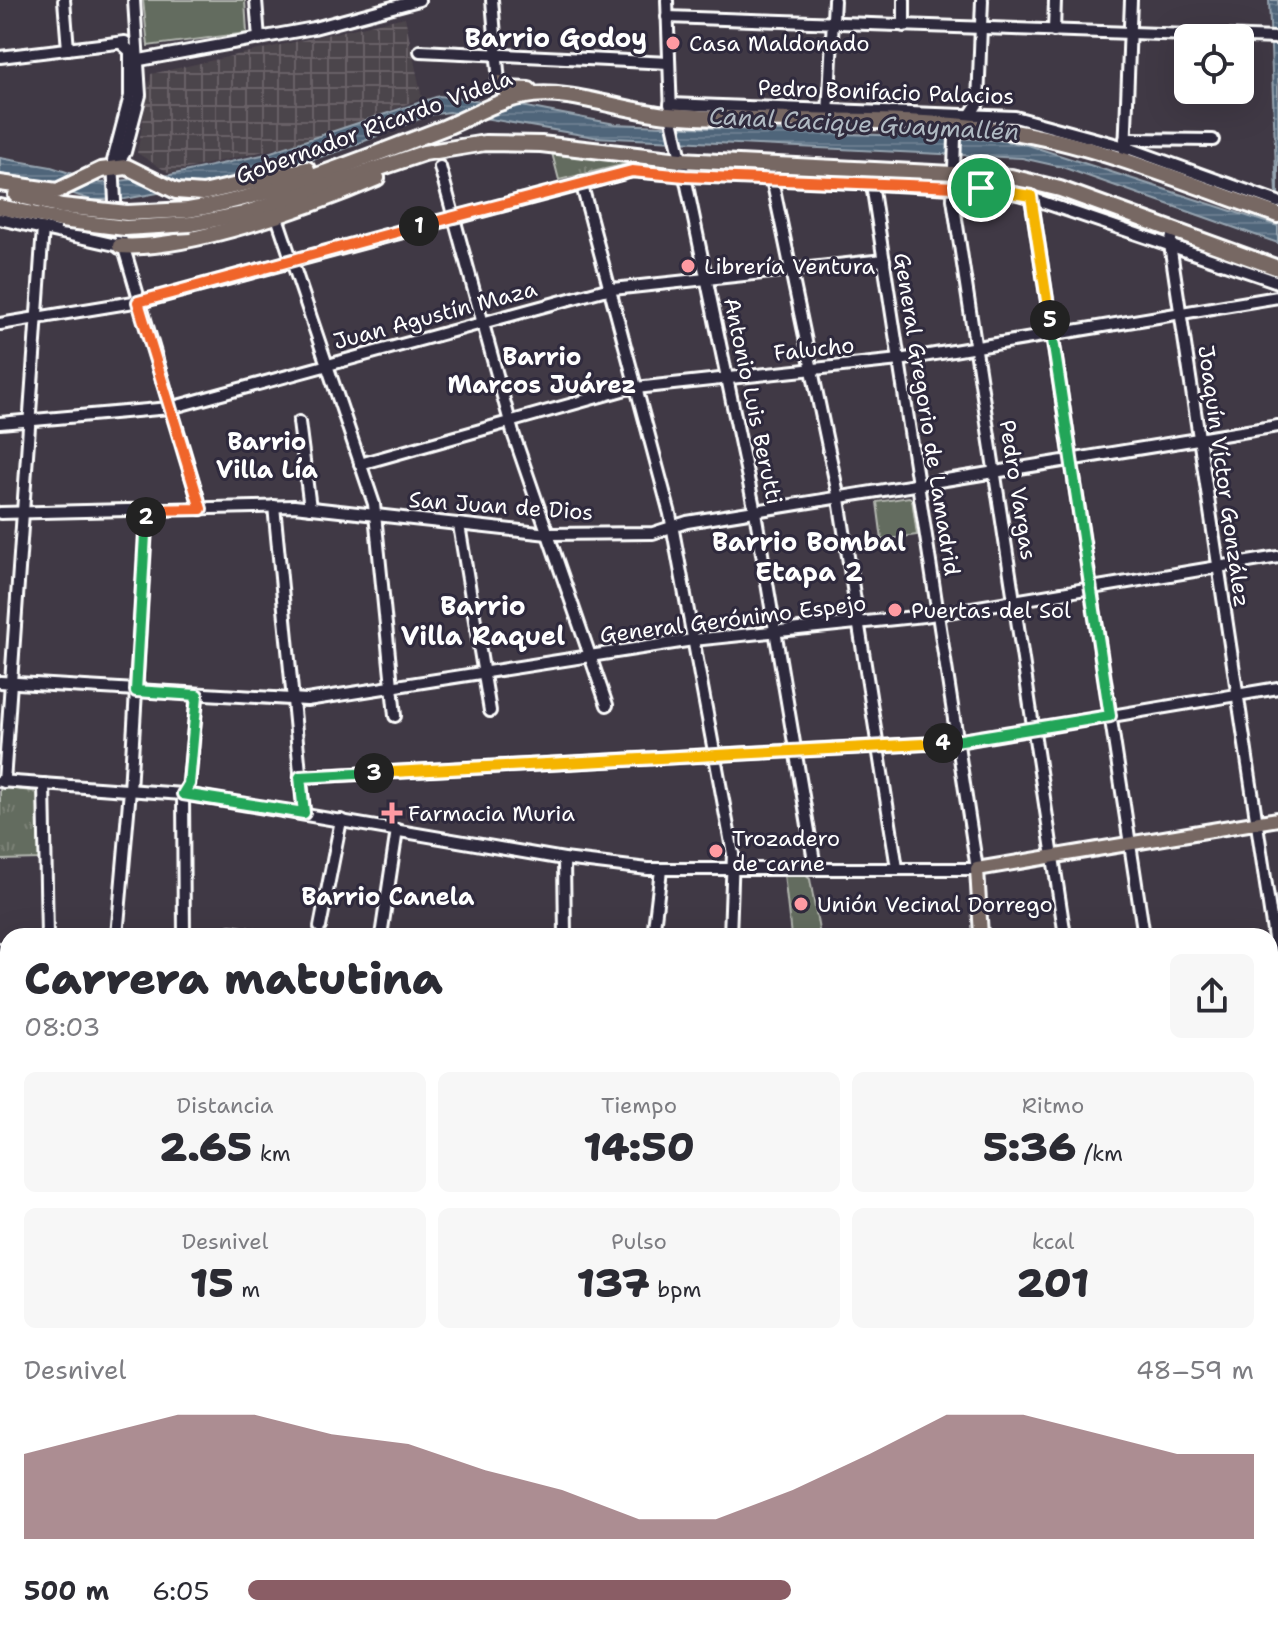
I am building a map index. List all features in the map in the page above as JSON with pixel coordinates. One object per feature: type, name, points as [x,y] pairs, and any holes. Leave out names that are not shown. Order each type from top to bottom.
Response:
[{"type":"highway","points":[[499,83],[505,89],[553,94]]},
{"type":"highway","name":"Gobernador Ricardo Videla","points":[[190,217],[381,151],[498,102],[553,94],[672,125],[828,115],[956,141],[1038,136],[1125,149],[1278,215]]},
{"type":"highway","name":"Gobernador Ricardo Videla","points":[[0,207],[62,213],[190,217],[243,214],[445,148],[531,143],[680,160],[953,172],[1037,182],[1172,238],[1278,268]]},
{"type":"highway","points":[[120,246],[150,247],[270,217],[350,189],[445,148]]},
{"type":"highway","points":[[0,183],[61,190],[86,178],[115,185],[131,168],[176,191],[214,192],[381,151]]},
{"type":"highway","name":"Gobernador Ricardo Videla","points":[[0,191],[62,213]]},
{"type":"main road","points":[[977,869],[1278,819]]},
{"type":"main road","name":"General Gregorio de Lamadrid","points":[[977,869],[981,928]]},
{"type":"street","points":[[64,0],[68,49]]},
{"type":"street","points":[[134,0],[136,65],[114,156],[120,246],[201,509]]},
{"type":"street","points":[[256,0],[259,39]]},
{"type":"street","points":[[136,65],[259,39],[376,5],[419,0]]},
{"type":"street","points":[[492,0],[499,83]]},
{"type":"street","name":"Antonio Luis Berutti","points":[[667,0],[672,125],[755,512],[815,867]]},
{"type":"street","points":[[828,115],[834,0]]},
{"type":"street","points":[[904,0],[904,26]]},
{"type":"street","points":[[956,141],[975,113],[982,0]]},
{"type":"street","points":[[1054,31],[1055,0]]},
{"type":"street","points":[[1131,0],[1125,149],[1213,140]]},
{"type":"street","points":[[667,17],[1274,38]]},
{"type":"street","points":[[0,57],[121,43],[136,32]]},
{"type":"street","points":[[121,43],[130,51],[136,65]]},
{"type":"street","points":[[420,51],[669,63]]},
{"type":"street","name":"Pedro Bonifacio Palacios","points":[[828,115],[975,113],[1040,121],[1278,202]]},
{"type":"street","name":"Pedro Vargas","points":[[956,141],[953,187],[1064,928]]},
{"type":"street","points":[[769,165],[839,499],[856,624],[897,868]]},
{"type":"street","points":[[440,167],[510,422],[607,705]]},
{"type":"street","points":[[0,324],[138,302],[581,182],[632,171],[953,187],[1031,196],[1172,238],[1278,282]]},
{"type":"street","points":[[581,182],[672,526],[715,755],[732,866],[730,928]]},
{"type":"street","name":"General Gregorio de Lamadrid","points":[[872,184],[977,869]]},
{"type":"street","points":[[1031,196],[1143,928]]},
{"type":"street","points":[[0,219],[120,246]]},
{"type":"street","points":[[279,223],[376,516],[395,716]]},
{"type":"street","points":[[43,228],[22,512],[5,682],[2,782],[183,794],[564,859],[661,870],[732,866],[977,869]]},
{"type":"street","name":"Joaquín Víctor González","points":[[1172,238],[1198,439],[1272,928]]},
{"type":"street","name":"Juan Agustín Maza","points":[[0,423],[170,408],[610,289],[884,260]]},
{"type":"street","name":"Falucho","points":[[360,464],[637,387],[899,360],[1278,297]]},
{"type":"street","points":[[299,422],[310,508]]},
{"type":"street","name":"San Juan de Dios","points":[[0,513],[274,506],[548,534],[653,533],[672,526],[1278,426]]},
{"type":"street","points":[[274,506],[304,813]]},
{"type":"street","points":[[118,928],[130,790],[147,510]]},
{"type":"street","points":[[459,525],[490,711]]},
{"type":"street","name":"General Gerónimo Espejo","points":[[5,682],[293,701],[693,640],[938,614],[1278,557]]},
{"type":"street","points":[[300,777],[957,742],[1278,688]]},
{"type":"street","points":[[184,928],[183,794],[189,784],[197,695]]},
{"type":"street","points":[[44,784],[47,928]]},
{"type":"street","points":[[320,927],[341,820]]},
{"type":"street","points":[[382,928],[397,830]]},
{"type":"street","points":[[564,859],[565,928]]},
{"type":"street","points":[[654,928],[661,870]]},
{"type":"shaded area","points":[[405,17],[422,98],[321,138],[169,173],[137,153],[151,74]]},
{"type":"green space","points":[[143,0],[245,0],[247,33],[148,46]]},
{"type":"green space","points":[[552,153],[626,162],[626,164],[559,180]]},
{"type":"green space","points":[[912,499],[917,535],[882,540],[877,502]]},
{"type":"green space","points":[[0,787],[39,792],[40,859],[0,860]]},
{"type":"green space","name":"Unión Vecinal Dorrego","points":[[784,874],[805,875],[810,879],[819,928],[790,928]]},
{"type":"water","points":[[1269,0],[1278,0],[1278,218]]},
{"type":"water","points":[[439,96],[516,105],[615,124],[997,140],[1028,145],[1278,226],[1278,243],[1062,167],[1022,158],[594,137],[449,112],[429,115],[342,150],[273,172],[125,199],[91,200],[48,185],[0,176],[0,158],[51,167],[101,183],[170,175],[262,155]]},
{"type":"place","name":"Casa Maldonado","points":[[673,43]]},
{"type":"place","name":"Librería Ventura","points":[[688,266]]},
{"type":"place","name":"Puertas del Sol","points":[[895,610]]},
{"type":"place","name":"Farmacia Muria","points":[[392,813]]},
{"type":"place","name":"Trozadero de carne","points":[[716,851]]},
{"type":"place","name":"Unión Vecinal Dorrego","points":[[801,904]]},
{"type":"district","name":"Barrio Godoy","points":[[556,37]]},
{"type":"district","name":"Barrio Marcos Juárez","points":[[542,371]]},
{"type":"district","name":"Barrio Villa Lía","points":[[267,456]]},
{"type":"district","name":"Barrio Bombal Etapa 2","points":[[809,556]]},
{"type":"district","name":"Barrio Villa Raquel","points":[[483,620]]},
{"type":"district","name":"Barrio Canela","points":[[388,897]]},
{"type":"route","points":[[632,171],[685,176],[981,188],[1031,196],[1110,716],[957,742],[300,777],[304,813],[183,794],[189,784],[197,695],[136,691],[147,510],[201,509],[138,302],[581,182],[632,171]]},
{"type":"water label","name":"Canal Cacique Guaymallén","points":[[864,124]]}]
